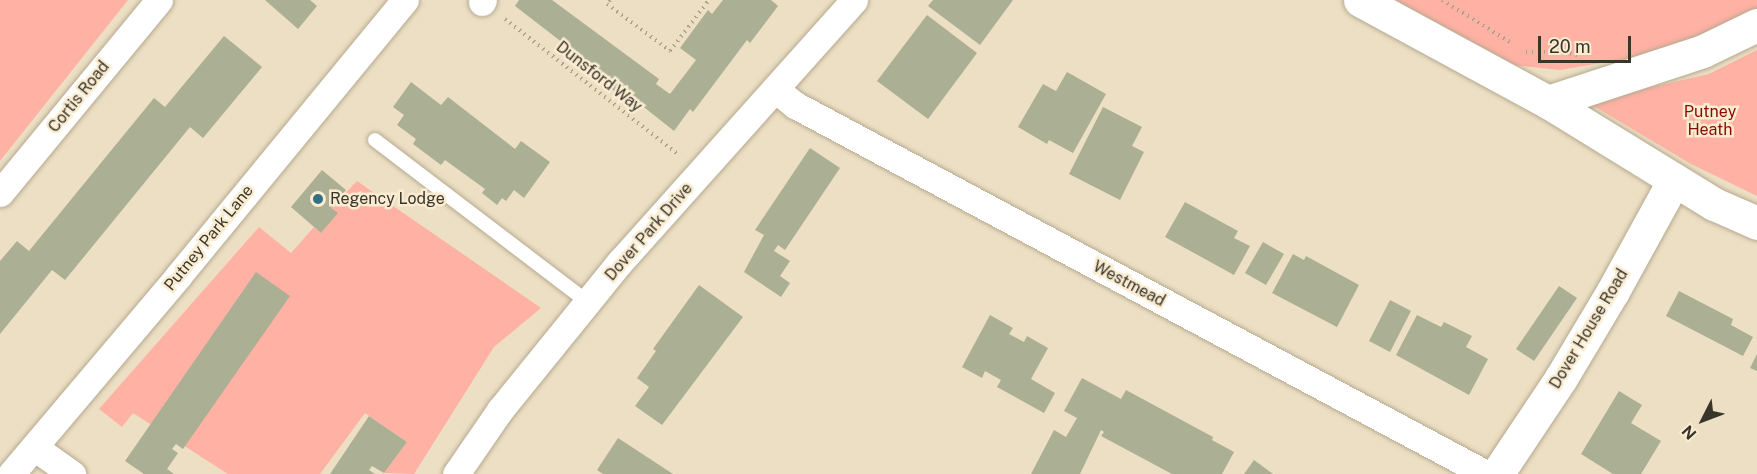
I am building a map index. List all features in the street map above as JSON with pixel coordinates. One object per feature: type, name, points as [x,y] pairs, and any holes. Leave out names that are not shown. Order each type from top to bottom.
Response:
[{"type":"street","name":"Cortis Road","points":[[0,193],[159,0]]},
{"type":"street","name":"Putney Park Lane","points":[[11,474],[179,275],[405,0]]},
{"type":"street","name":"Dover Park Drive","points":[[456,474],[500,410],[588,302],[854,0]]},
{"type":"street","points":[[1360,0],[1548,102],[1714,204],[1757,223]]},
{"type":"street","points":[[1548,102],[1703,51],[1757,26]]},
{"type":"street","name":"Westmead","points":[[775,89],[806,111],[1486,474]]},
{"type":"street","name":"Dover House Road","points":[[1497,474],[1561,378],[1613,291],[1674,180]]},
{"type":"street","points":[[34,447],[72,474]]},
{"type":"lane","points":[[375,140],[588,302]]},
{"type":"path","points":[[610,0],[607,4],[670,51],[709,0]]},
{"type":"path","points":[[1442,0],[1528,52],[1564,52],[1588,58]]},
{"type":"path","name":"Dunsford Way","points":[[483,1],[701,172]]},
{"type":"green space","points":[[0,0],[128,0],[0,161]]},
{"type":"green space","points":[[1395,0],[1757,0],[1757,10],[1673,51],[1560,70],[1511,65]]},
{"type":"green space","name":"Putney Heath","points":[[1757,50],[1757,196],[1691,164],[1587,102],[1709,74]]},
{"type":"green space","points":[[357,181],[541,308],[494,347],[414,474],[384,473],[407,442],[365,413],[320,474],[228,474],[133,413],[122,427],[99,409],[259,227],[291,253],[314,227],[321,233],[337,214],[331,208]]},
{"type":"building","points":[[265,0],[310,0],[317,6],[298,29]]},
{"type":"building","points":[[519,0],[552,0],[659,79],[656,84],[670,94],[696,60],[680,48],[708,10],[712,14],[723,0],[771,0],[778,6],[750,43],[747,40],[693,112],[690,109],[674,131],[640,104],[637,108],[598,79],[602,73],[515,6]]},
{"type":"building","points":[[933,0],[1013,0],[980,45],[928,6]]},
{"type":"building","points":[[927,15],[977,53],[928,119],[877,81]]},
{"type":"building","points":[[224,36],[262,67],[203,138],[190,127],[65,280],[52,270],[0,334],[0,261],[17,241],[29,251],[154,98],[165,107]]},
{"type":"building","points":[[1067,72],[1106,94],[1073,153],[1049,140],[1047,144],[1018,127],[1043,84],[1056,91]]},
{"type":"building","points":[[411,82],[441,105],[448,97],[515,149],[521,141],[550,162],[524,198],[514,190],[506,201],[502,198],[497,205],[482,193],[485,189],[445,160],[441,165],[413,144],[416,139],[397,125],[404,115],[393,107]]},
{"type":"building","points":[[1103,107],[1142,127],[1132,146],[1144,152],[1120,200],[1069,174]]},
{"type":"building","points":[[810,148],[840,168],[785,250],[778,245],[774,251],[790,261],[780,276],[790,283],[781,297],[744,272],[764,235],[755,230]]},
{"type":"building","name":"Regency Lodge","points":[[322,170],[346,190],[331,208],[338,213],[321,233],[291,207]]},
{"type":"building","points":[[1185,202],[1238,231],[1234,238],[1250,246],[1234,275],[1165,237]]},
{"type":"building","points":[[1263,242],[1284,254],[1266,285],[1245,273]]},
{"type":"building","points":[[1293,254],[1304,260],[1306,256],[1359,285],[1337,327],[1272,293]]},
{"type":"building","points":[[256,272],[290,296],[183,449],[176,444],[172,449],[178,453],[167,469],[174,474],[144,474],[125,461]]},
{"type":"building","points":[[699,285],[743,317],[662,425],[635,406],[649,387],[637,378],[656,351],[653,349]]},
{"type":"building","points":[[1559,286],[1577,298],[1534,361],[1516,349]]},
{"type":"building","points":[[1679,291],[1733,319],[1731,325],[1753,337],[1743,356],[1666,316]]},
{"type":"building","points":[[1390,300],[1411,311],[1390,352],[1369,341]]},
{"type":"building","points":[[990,315],[1013,328],[1009,334],[1024,342],[1027,336],[1048,348],[1031,379],[1055,393],[1044,413],[997,387],[1001,380],[985,371],[982,378],[962,367]]},
{"type":"building","points":[[1417,315],[1441,327],[1444,322],[1472,336],[1466,347],[1488,359],[1469,395],[1396,355]]},
{"type":"building","points":[[1757,354],[1757,371],[1750,368]]},
{"type":"building","points":[[1082,378],[1121,399],[1126,390],[1213,437],[1212,440],[1234,452],[1222,474],[1172,474],[1101,436],[1104,432],[1101,430],[1080,474],[1031,474],[1054,430],[1066,437],[1077,418],[1064,411]]},
{"type":"building","points":[[1619,391],[1642,405],[1631,423],[1661,441],[1641,474],[1613,474],[1581,454]]},
{"type":"building","points":[[369,416],[407,442],[384,473],[372,466],[369,470],[375,474],[330,474]]},
{"type":"building","points":[[618,438],[673,474],[603,474],[597,470]]},
{"type":"building","points":[[1254,460],[1273,474],[1244,474]]},
{"type":"place","name":"Regency Lodge","points":[[318,199]]}]
